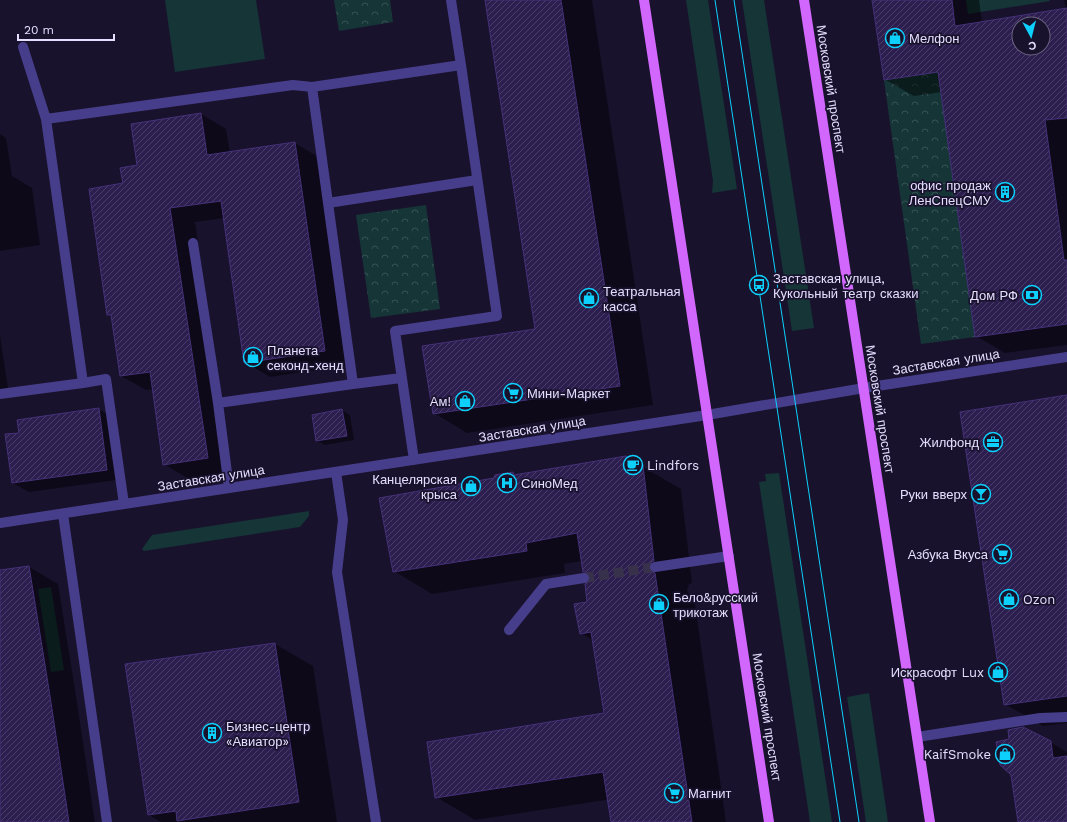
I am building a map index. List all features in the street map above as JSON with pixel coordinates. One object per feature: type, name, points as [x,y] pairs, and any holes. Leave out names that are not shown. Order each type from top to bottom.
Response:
[{"type":"main road","name":"Московский проспект","points":[[644,0],[769,822]]},
{"type":"main road","name":"Московский проспект","points":[[804,0],[930,822]]},
{"type":"street","points":[[414,460],[394,331],[497,316],[451,0]]},
{"type":"street","points":[[23,47],[46,119],[83,383]]},
{"type":"street","points":[[46,119],[293,85],[312,87],[461,65]]},
{"type":"street","points":[[312,87],[353,384]]},
{"type":"street","points":[[328,203],[477,180]]},
{"type":"street","points":[[193,242],[218,403],[229,488]]},
{"type":"street","name":"Заставская улица","points":[[0,524],[707,415],[864,388],[1067,357]]},
{"type":"street","points":[[218,403],[401,378]]},
{"type":"street","points":[[0,394],[106,379],[124,504]]},
{"type":"street","points":[[336,472],[343,520],[337,572],[376,822]]},
{"type":"street","points":[[63,514],[107,822]]},
{"type":"street","points":[[655,568],[729,556]]},
{"type":"street","points":[[509,630],[546,584],[584,578]]},
{"type":"street","points":[[917,737],[1040,718],[1067,717]]},
{"type":"green space","points":[[165,0],[256,0],[265,59],[175,72]]},
{"type":"green space","points":[[334,0],[390,0],[393,22],[339,31]]},
{"type":"green space","points":[[686,0],[708,0],[737,189],[712,193],[713,181]]},
{"type":"green space","points":[[742,0],[764,0],[814,328],[792,331]]},
{"type":"green space","points":[[966,0],[1049,0],[1050,1],[968,14]]},
{"type":"green space","points":[[938,72],[975,337],[921,344],[884,80]]},
{"type":"green space","points":[[426,205],[440,309],[371,318],[356,215]]},
{"type":"green space","points":[[779,473],[832,822],[810,822],[759,482],[766,481],[765,474]]},
{"type":"green space","points":[[309,511],[309,516],[300,527],[144,551],[142,549],[152,535]]},
{"type":"green space","points":[[51,587],[64,670],[51,672],[38,589]]},
{"type":"green space","points":[[869,693],[888,822],[866,822],[847,697]]},
{"type":"building","points":[[485,0],[561,0],[620,386],[433,414],[422,346],[535,329]]},
{"type":"building","name":"офис продаж ЛенСпецСМУ","points":[[872,0],[952,0],[955,26],[1011,17],[1011,56],[1051,56],[1051,16],[1017,16],[1067,8],[1067,118],[1045,120],[1064,260],[1067,260],[1067,324],[975,337],[938,72],[884,80]]},
{"type":"building","points":[[201,113],[207,155],[295,142],[325,351],[244,363],[221,201],[170,208],[208,458],[163,465],[150,372],[120,376],[111,315],[107,315],[89,189],[123,183],[120,168],[137,165],[131,124]]},
{"type":"building","points":[[1067,395],[1067,696],[1004,705],[960,412]]},
{"type":"building","points":[[99,408],[107,470],[12,483],[5,434],[19,433],[17,420]]},
{"type":"building","points":[[342,409],[347,436],[316,441],[312,415]]},
{"type":"building","points":[[626,456],[643,465],[654,561],[651,562],[649,568],[650,571],[655,573],[692,822],[611,822],[603,772],[435,798],[427,742],[604,713],[591,632],[580,634],[574,604],[587,602],[585,584],[590,581],[590,577],[587,572],[583,572],[577,533],[526,543],[527,551],[393,572],[379,498],[494,478],[495,475],[513,472],[514,475]]},
{"type":"building","points":[[29,566],[69,822],[0,822],[0,570]]},
{"type":"building","name":"Бизнес-центр «Авиатор»","points":[[275,643],[299,802],[177,821],[176,811],[148,815],[125,664]]},
{"type":"building","points":[[1023,727],[1051,741],[1053,758],[1067,756],[1067,822],[1018,822],[1011,775],[1000,765],[996,742],[1009,739],[1008,730]]},
{"type":"tunnel","points":[[584,578],[655,567]]},
{"type":"tram line","points":[[715,0],[840,822]]},
{"type":"tram line","points":[[734,0],[859,822]]},
{"type":"place","name":"Мелфон","points":[[895,38]]},
{"type":"place","name":"офис продаж ЛенСпецСМУ","points":[[1005,192]]},
{"type":"place","name":"Заставская улица, Кукольный театр сказки","points":[[759,285]]},
{"type":"place","name":"Дом РФ","points":[[1032,295]]},
{"type":"place","name":"Театральная касса","points":[[589,298]]},
{"type":"place","name":"Планета секонд-хенд","points":[[253,357]]},
{"type":"place","name":"Мини-Маркет","points":[[513,393]]},
{"type":"place","name":"Ам!","points":[[465,401]]},
{"type":"place","name":"Жилфонд","points":[[993,442]]},
{"type":"place","name":"Lindfors","points":[[633,465]]},
{"type":"place","name":"СиноМед","points":[[507,483]]},
{"type":"place","name":"Канцелярская крыса","points":[[471,486]]},
{"type":"place","name":"Руки вверх","points":[[981,494]]},
{"type":"place","name":"Азбука Вкуса","points":[[1002,554]]},
{"type":"place","name":"Ozon","points":[[1009,599]]},
{"type":"place","name":"Бело&русский трикотаж","points":[[659,604]]},
{"type":"place","name":"Искрасофт Lux","points":[[998,672]]},
{"type":"place","name":"Бизнес-центр «Авиатор»","points":[[212,733]]},
{"type":"place","name":"KaifSmoke","points":[[1005,754]]},
{"type":"place","name":"Магнит","points":[[674,793]]}]
